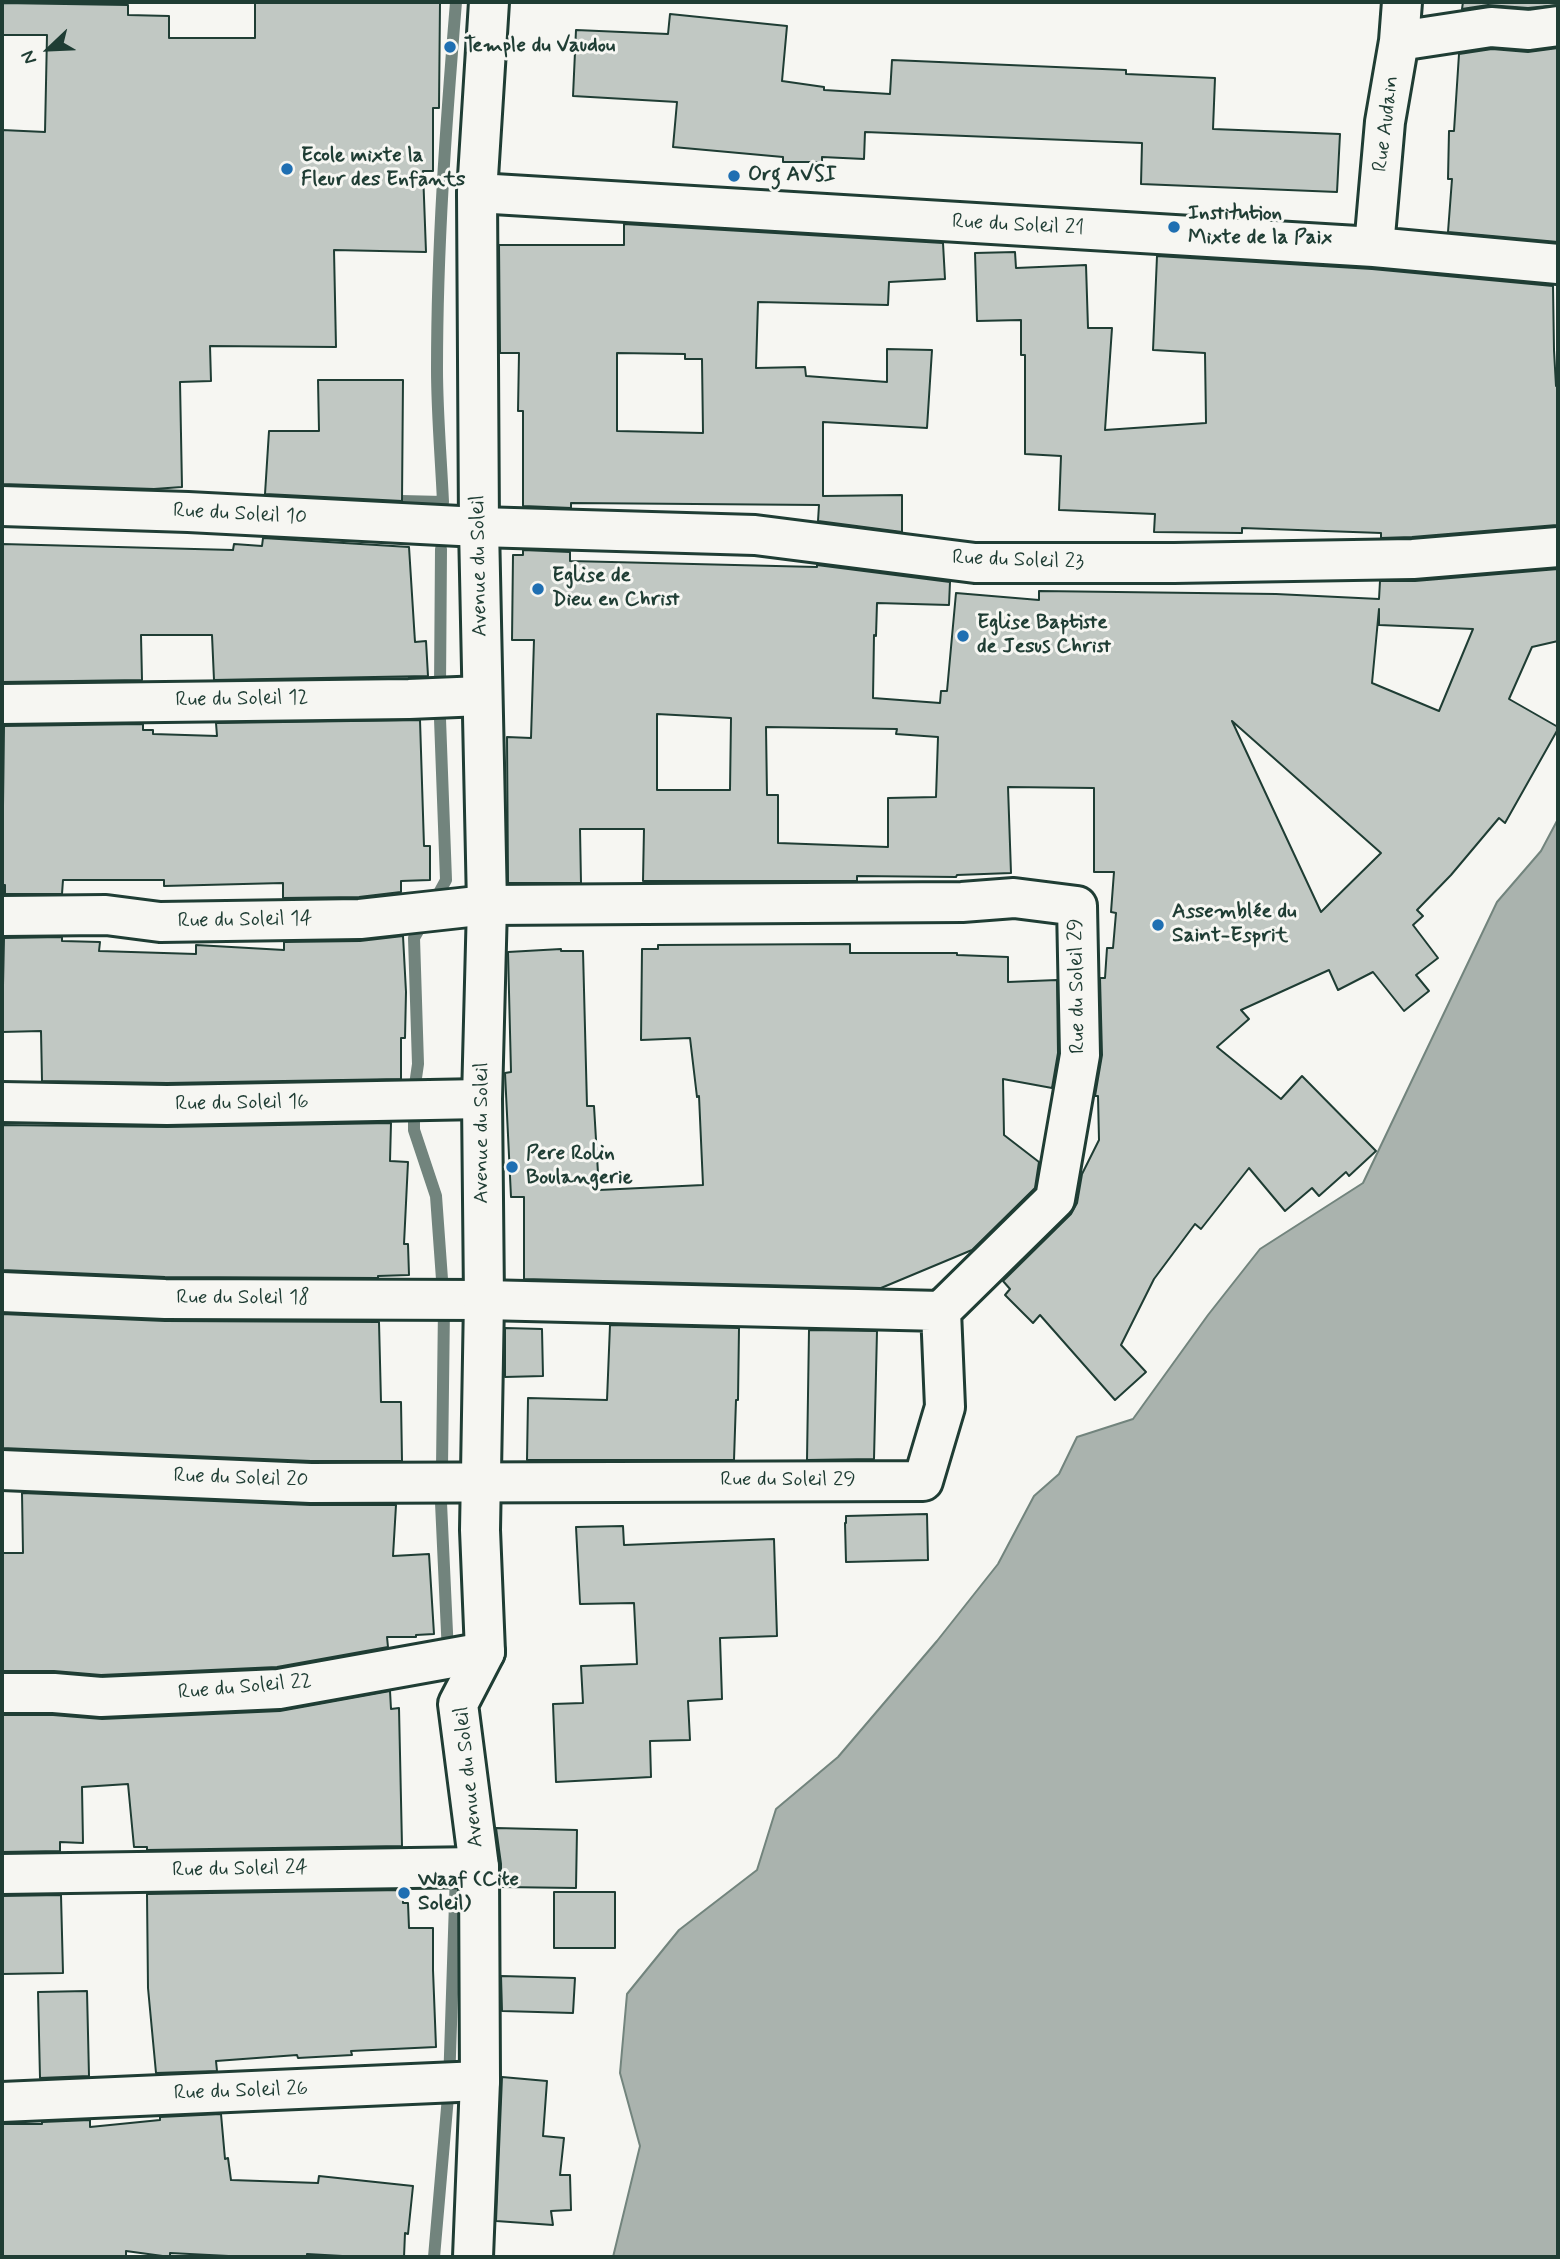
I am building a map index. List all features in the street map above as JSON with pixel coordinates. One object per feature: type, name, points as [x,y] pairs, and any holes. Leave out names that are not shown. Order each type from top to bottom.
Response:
[{"type":"street","name":"Avenue du Soleil","points":[[473,2257],[480,2081],[479,1867],[458,1704],[485,1652],[480,1530],[484,1300],[482,1099],[487,905],[479,527],[477,193],[489,2]]},
{"type":"street","name":"Rue Audain","points":[[1374,247],[1385,122],[1399,41],[1402,2]]},
{"type":"street","points":[[1399,41],[1491,27],[1529,30],[1558,26]]},
{"type":"street","name":"Rue du Soleil 21","points":[[477,193],[1374,247],[1558,264]]},
{"type":"street","name":"Rue du Soleil 10","points":[[2,506],[188,512],[479,527]]},
{"type":"street","name":"Rue du Soleil 23","points":[[479,527],[755,535],[975,563],[1413,559],[1558,547]]},
{"type":"street","name":"Rue du Soleil 12","points":[[2,704],[482,696]]},
{"type":"street","name":"Rue du Soleil 14","points":[[2,916],[106,915],[160,922],[360,919],[487,905],[962,902],[1014,898],[1077,906]]},
{"type":"street","name":"Rue du Soleil 29","points":[[481,1481],[923,1481],[945,1406],[941,1311],[1055,1199],[1080,1055],[1077,906]]},
{"type":"street","name":"Rue du Soleil 16","points":[[2,1102],[167,1105],[482,1099]]},
{"type":"street","name":"Rue du Soleil 18","points":[[2,1292],[165,1299],[484,1300]]},
{"type":"street","points":[[484,1300],[941,1311]]},
{"type":"street","name":"Rue du Soleil 20","points":[[2,1470],[311,1483],[481,1481]]},
{"type":"street","name":"Rue du Soleil 22","points":[[2,1693],[101,1697],[279,1689],[485,1652]]},
{"type":"street","name":"Rue du Soleil 24","points":[[2,1874],[479,1867]]},
{"type":"street","name":"Rue du Soleil 26","points":[[2,2102],[480,2081]]},
{"type":"shaded area","points":[[1558,819],[1558,2257],[613,2257],[640,2146],[620,2073],[627,1994],[679,1930],[757,1870],[776,1809],[838,1757],[937,1641],[998,1564],[1034,1496],[1059,1474],[1077,1437],[1133,1419],[1208,1315],[1260,1249],[1363,1183],[1497,902],[1541,851]]},
{"type":"building","points":[[255,2],[440,2],[439,108],[433,108],[433,171],[423,171],[426,252],[334,250],[336,347],[210,346],[211,381],[180,382],[182,487],[154,489],[2,484],[2,130],[45,132],[47,35],[2,35],[2,3],[128,5],[128,15],[169,16],[169,38],[255,38]]},
{"type":"building","points":[[1463,2],[1558,2],[1558,5],[1528,8],[1488,5],[1462,9]]},
{"type":"building","points":[[670,14],[787,26],[782,81],[824,87],[824,90],[890,94],[892,60],[1126,70],[1126,74],[1215,78],[1213,129],[1340,134],[1337,192],[1141,184],[1142,143],[865,132],[864,159],[822,157],[822,162],[783,162],[783,157],[673,147],[677,102],[573,96],[576,30],[668,34]]},
{"type":"building","points":[[1558,48],[1558,242],[1448,232],[1452,179],[1448,179],[1449,131],[1454,131],[1459,54],[1492,49],[1528,52]]},
{"type":"building","points":[[624,224],[943,243],[945,279],[889,282],[888,305],[758,302],[756,368],[805,367],[806,376],[887,382],[887,349],[932,350],[927,428],[823,422],[823,496],[902,495],[902,532],[818,521],[819,505],[571,503],[571,508],[523,506],[523,411],[518,411],[519,353],[500,353],[499,245],[624,245]],"holes":[[[617,353],[685,354],[685,359],[702,359],[703,433],[617,431]]]},
{"type":"building","points":[[1015,252],[1016,268],[1086,265],[1088,328],[1112,328],[1105,430],[1206,423],[1205,353],[1153,350],[1157,256],[1372,269],[1553,286],[1554,350],[1558,386],[1557,525],[1381,538],[1381,533],[1242,528],[1242,533],[1154,532],[1155,514],[1059,510],[1061,456],[1025,454],[1025,355],[1021,355],[1021,320],[977,321],[975,253]]},
{"type":"building","points":[[318,380],[403,380],[402,501],[265,494],[269,431],[319,431]]},
{"type":"building","points":[[263,538],[409,547],[415,642],[426,641],[428,676],[214,680],[212,635],[141,635],[142,680],[2,682],[2,544],[233,550],[234,544],[262,546]]},
{"type":"building","points":[[523,550],[570,552],[570,561],[817,565],[950,582],[949,605],[877,603],[876,636],[874,635],[873,698],[940,703],[941,691],[947,691],[956,593],[1039,600],[1039,591],[1276,594],[1379,599],[1380,581],[1415,581],[1558,569],[1558,641],[1532,647],[1509,699],[1558,729],[1505,823],[1499,818],[1417,910],[1423,916],[1413,925],[1438,958],[1416,975],[1429,991],[1404,1011],[1373,972],[1338,990],[1329,970],[1241,1010],[1249,1019],[1217,1047],[1281,1099],[1302,1076],[1376,1151],[1349,1176],[1346,1172],[1319,1196],[1312,1188],[1285,1211],[1249,1168],[1201,1229],[1195,1224],[1154,1279],[1121,1345],[1146,1372],[1115,1400],[1040,1315],[1033,1323],[1005,1295],[1010,1289],[1003,1281],[1071,1214],[1077,1203],[1082,1174],[1099,1140],[1098,1096],[1095,1096],[1102,1055],[1100,978],[1105,978],[1107,948],[1113,948],[1116,913],[1111,912],[1114,872],[1094,872],[1094,788],[1008,787],[1011,873],[956,877],[857,876],[857,881],[643,881],[644,829],[580,829],[581,883],[508,883],[507,737],[531,738],[534,640],[512,640],[513,555],[523,555]],"holes":[[[1379,609],[1379,625],[1473,629],[1439,711],[1372,683]],[[657,714],[731,718],[730,790],[657,790]],[[1232,721],[1381,853],[1321,912]],[[766,727],[897,729],[896,734],[938,737],[936,797],[888,798],[888,847],[778,843],[778,795],[767,795]]]},
{"type":"building","points":[[420,720],[424,846],[430,846],[430,880],[401,881],[401,892],[359,897],[283,898],[283,883],[164,886],[164,880],[63,880],[62,894],[5,894],[5,885],[2,885],[4,726],[143,724],[143,730],[153,730],[153,734],[217,736],[216,723]]},
{"type":"building","points":[[403,936],[406,992],[405,1038],[401,1038],[401,1079],[167,1083],[42,1081],[41,1031],[2,1032],[4,938],[62,937],[62,941],[100,942],[99,951],[196,954],[196,945],[284,950],[284,942],[360,941]]},
{"type":"building","points":[[850,944],[850,953],[957,953],[1008,957],[1008,982],[1057,980],[1058,1053],[1052,1088],[1003,1079],[1004,1135],[1039,1162],[1035,1188],[972,1250],[881,1288],[524,1279],[524,1197],[511,1197],[505,1073],[511,1072],[508,952],[561,949],[583,951],[587,1106],[594,1106],[599,1190],[703,1185],[699,1096],[697,1097],[690,1038],[641,1040],[642,949],[658,949],[658,945]]},
{"type":"building","points":[[391,1123],[390,1161],[408,1162],[404,1244],[408,1244],[409,1275],[378,1278],[165,1277],[2,1270],[2,1125],[167,1127]]},
{"type":"building","points":[[2,1314],[165,1321],[379,1322],[381,1402],[401,1402],[402,1461],[311,1461],[2,1448]]},
{"type":"building","points":[[610,1325],[739,1328],[734,1460],[527,1460],[528,1398],[607,1400]]},
{"type":"building","points":[[505,1328],[542,1329],[543,1376],[505,1377]]},
{"type":"building","points":[[809,1330],[877,1331],[874,1459],[807,1460]]},
{"type":"building","points":[[22,1493],[310,1505],[396,1505],[393,1556],[429,1554],[434,1634],[387,1637],[388,1647],[277,1667],[101,1675],[2,1671],[2,1553],[23,1553]]},
{"type":"building","points":[[927,1514],[928,1560],[846,1562],[846,1516]]},
{"type":"building","points":[[623,1526],[624,1545],[774,1539],[777,1636],[720,1638],[722,1699],[688,1701],[690,1740],[650,1741],[651,1777],[556,1782],[553,1704],[583,1703],[581,1666],[637,1664],[634,1603],[580,1604],[576,1527]]},
{"type":"building","points":[[390,1691],[391,1709],[399,1708],[402,1846],[147,1850],[147,1847],[134,1847],[128,1784],[82,1787],[83,1843],[60,1842],[60,1851],[2,1852],[2,1715],[102,1719],[280,1711]]},
{"type":"building","points":[[496,1828],[577,1830],[576,1888],[501,1887]]},
{"type":"building","points":[[403,1890],[403,1903],[408,1903],[409,1928],[433,1928],[436,2047],[351,2051],[352,2055],[298,2058],[297,2055],[216,2061],[217,2071],[156,2073],[148,1988],[147,1894]]},
{"type":"building","points":[[554,1892],[615,1892],[615,1948],[554,1948]]},
{"type":"building","points":[[61,1895],[63,1973],[2,1974],[2,1896]]},
{"type":"building","points":[[501,1976],[575,1978],[573,2013],[502,2011]]},
{"type":"building","points":[[87,1991],[89,2076],[40,2078],[38,1992]]},
{"type":"building","points":[[502,2077],[547,2081],[543,2136],[564,2138],[560,2175],[570,2175],[571,2210],[551,2211],[553,2225],[496,2221]]},
{"type":"building","points":[[221,2114],[225,2159],[228,2158],[231,2180],[318,2183],[319,2176],[413,2186],[404,2257],[307,2254],[307,2257],[248,2257],[170,2253],[170,2257],[126,2251],[126,2257],[2,2257],[2,2124],[90,2120],[90,2127],[160,2120],[160,2117]]},
{"type":"waterway","points":[[275,498],[443,502],[437,386],[437,323],[440,231],[456,2]]},
{"type":"waterway","points":[[440,688],[441,549]]},
{"type":"waterway","points":[[433,904],[446,880],[440,719]]},
{"type":"waterway","points":[[424,920],[414,938],[418,1064],[414,1092],[414,1130],[436,1196],[444,1307],[440,1481],[448,1654]]},
{"type":"waterway","points":[[434,2257],[449,2085],[456,1872]]},
{"type":"place","name":"Temple du Vaudou","points":[[450,47]]},
{"type":"place","name":"Ecole mixte la Fleur des Enfants","points":[[287,169]]},
{"type":"place","name":"Org AVSI","points":[[734,176]]},
{"type":"place","name":"Institution Mixte de la Paix","points":[[1174,227]]},
{"type":"place","name":"Eglise de Dieu en Christ","points":[[538,589]]},
{"type":"place","name":"Eglise Baptiste de Jesus Christ","points":[[963,636]]},
{"type":"place","name":"Assemblée du Saint-Esprit","points":[[1158,925]]},
{"type":"place","name":"Pere Rolin Boulangerie","points":[[512,1167]]},
{"type":"place","name":"Waaf (Cite Soleil)","points":[[404,1893]]}]
